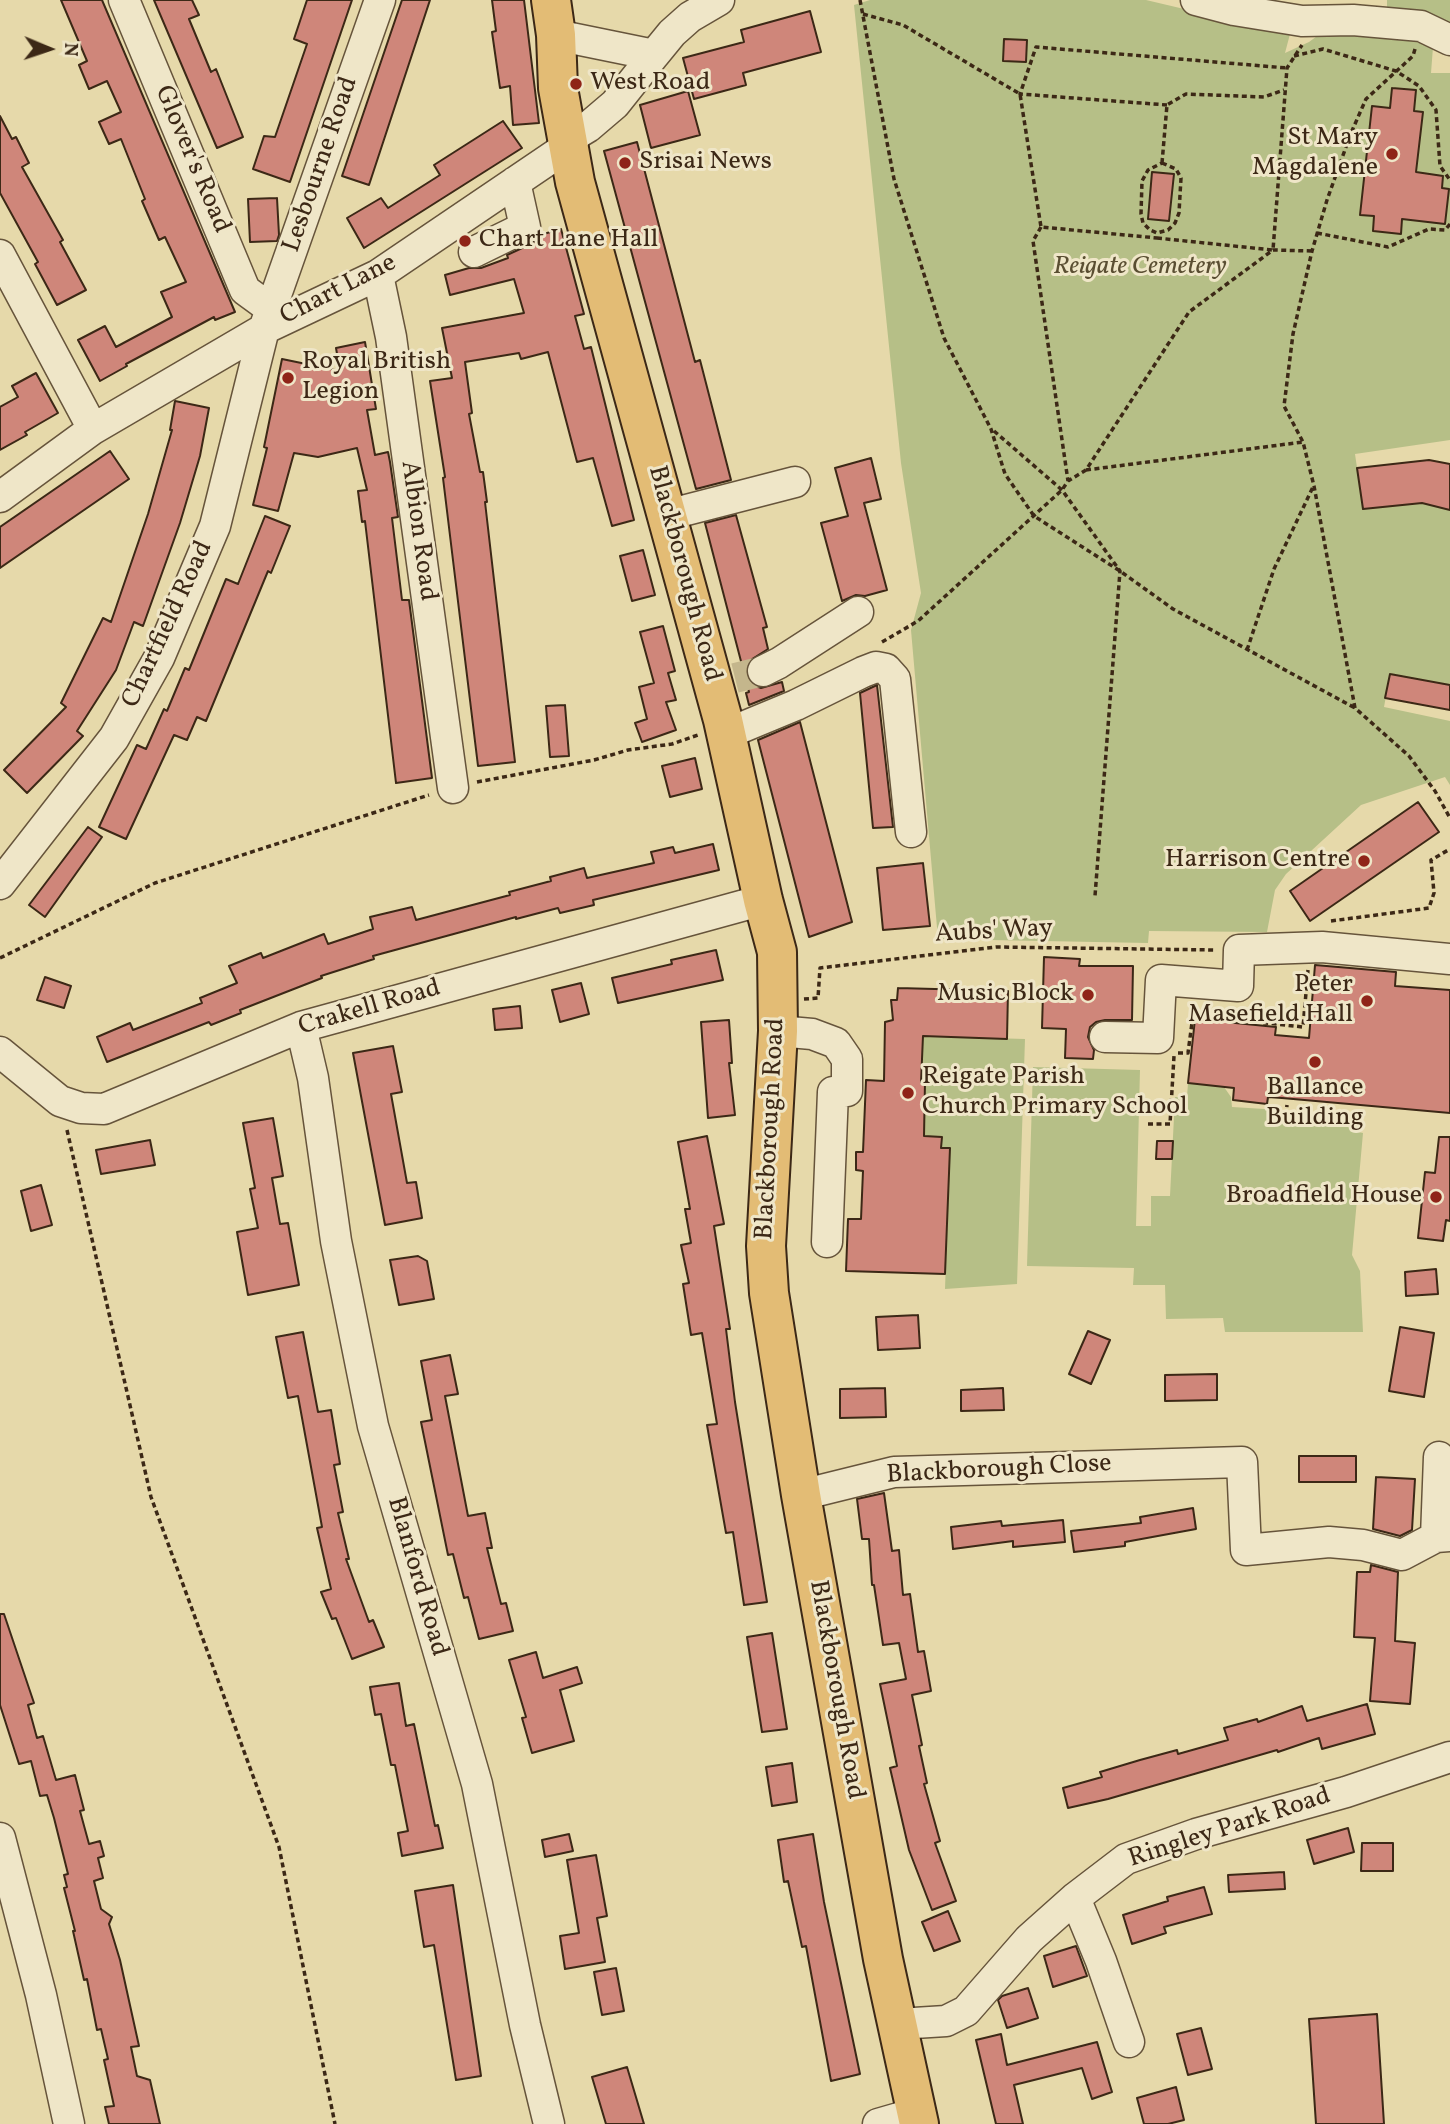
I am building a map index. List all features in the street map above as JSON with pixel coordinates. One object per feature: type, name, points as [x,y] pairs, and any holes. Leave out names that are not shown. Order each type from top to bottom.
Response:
[{"type":"main road","points":[[554,18],[558,88],[567,147]]},
{"type":"main road","name":"Blackborough Road","points":[[567,147],[667,515],[732,698],[763,900],[777,952],[778,1016],[766,1246],[769,1293],[801,1495],[883,1959],[917,2119]]},
{"type":"street","name":"Glover's Road","points":[[124,0],[245,290],[267,319]]},
{"type":"street","name":"Lesbourne Road","points":[[267,319],[380,0]]},
{"type":"street","name":"Chart Lane","points":[[0,497],[93,429],[267,319],[378,275],[567,147],[578,133],[589,128],[615,104],[672,33],[690,17],[719,0]]},
{"type":"street","points":[[1196,0],[1265,8],[1302,20],[1353,20],[1421,26],[1450,40]]},
{"type":"street","points":[[554,18],[654,55]]},
{"type":"street","points":[[474,252],[525,227],[515,182]]},
{"type":"street","points":[[0,255],[93,429]]},
{"type":"street","name":"Albion Road","points":[[378,275],[391,337],[453,788]]},
{"type":"street","name":"Chartfield Road","points":[[0,884],[114,738],[159,658],[215,526],[267,319]]},
{"type":"street","points":[[667,515],[795,482]]},
{"type":"street","points":[[732,698],[779,663],[858,612]]},
{"type":"street","points":[[732,698],[796,705],[863,672],[876,667],[886,669],[895,679],[911,832]]},
{"type":"street","name":"Crakell Road","points":[[0,1052],[60,1101],[80,1108],[104,1109],[301,1027],[763,900]]},
{"type":"street","points":[[1105,1037],[1158,1038],[1161,981],[1238,986],[1239,950],[1316,947],[1450,960]]},
{"type":"street","points":[[778,1016],[836,1043],[847,1059],[847,1091],[833,1092],[827,1242]]},
{"type":"street","name":"Blanford Road","points":[[301,1027],[313,1078],[337,1241],[373,1426],[477,1784],[525,2025],[549,2124]]},
{"type":"street","points":[[1439,1457],[1443,1537]]},
{"type":"street","name":"Blackborough Close","points":[[801,1495],[894,1472],[1242,1462],[1246,1550],[1329,1542],[1363,1545],[1402,1555],[1443,1537]]},
{"type":"street","name":"Ringley Park Road","points":[[898,2024],[946,2021],[966,2011],[1029,1939],[1126,1858],[1196,1834],[1346,1792],[1450,1757]]},
{"type":"street","points":[[0,1838],[41,1995],[69,2124]]},
{"type":"street","points":[[1075,1898],[1101,1961],[1129,2042]]},
{"type":"street","points":[[878,2124],[917,2119]]},
{"type":"path","points":[[860,0],[894,179],[944,338],[991,429],[1005,474],[1034,516],[1120,570],[1172,610],[1355,708],[1409,757],[1435,791],[1450,818]]},
{"type":"path","points":[[863,14],[903,25],[1020,94],[1167,105],[1186,94],[1264,97],[1284,90]]},
{"type":"path","points":[[1086,470],[1189,312],[1273,250],[1287,68],[1304,43]]},
{"type":"path","points":[[1068,481],[1033,241],[1041,227],[1020,94],[1036,47],[1287,68]]},
{"type":"path","points":[[1293,56],[1323,49],[1396,71],[1419,86],[1436,110],[1440,166],[1450,180]]},
{"type":"path","points":[[1355,708],[1314,486],[1303,442],[1284,406],[1293,334],[1312,251],[1351,133],[1366,99],[1413,56]]},
{"type":"path","points":[[1162,163],[1167,105]]},
{"type":"path","points":[[1162,163],[1176,169],[1181,178],[1179,213],[1175,223],[1157,236],[1143,223],[1142,181],[1148,170],[1162,163]]},
{"type":"path","points":[[1317,233],[1388,247],[1429,229],[1445,230],[1450,224]]},
{"type":"path","points":[[1041,227],[1157,236],[1273,250],[1312,251]]},
{"type":"path","points":[[991,429],[1062,490],[1120,570],[1095,896]]},
{"type":"path","points":[[882,642],[918,621],[1062,490],[1068,481],[1086,470],[1303,442]]},
{"type":"path","points":[[1247,650],[1274,569],[1314,486]]},
{"type":"path","points":[[0,958],[155,883],[453,788],[594,760],[628,750],[672,744],[695,737],[732,698]]},
{"type":"path","points":[[1148,1124],[1170,1124],[1174,1052],[1188,1053],[1193,1015],[1303,1027],[1316,947],[1328,922],[1429,908],[1434,893],[1431,860],[1450,849]]},
{"type":"path","name":"Aubs' Way","points":[[778,1016],[818,998],[820,968],[996,947],[1239,950]]},
{"type":"path","points":[[60,1101],[151,1497],[279,1847],[335,2124]]},
{"type":"path","points":[[1285,1124],[1287,1105]]},
{"type":"green space","name":"Reigate Cemetery","points":[[870,0],[1146,0],[1290,34],[1285,53],[1309,42],[1328,28],[1387,27],[1433,47],[1431,73],[1450,73],[1450,440],[1355,454],[1363,509],[1422,503],[1450,510],[1450,685],[1390,674],[1384,707],[1450,721],[1450,785],[1445,777],[1361,805],[1286,874],[1275,890],[1267,932],[1149,931],[1148,943],[938,939],[911,630],[921,593],[901,463],[854,5]]},
{"type":"green space","points":[[1387,0],[1450,0],[1450,32],[1387,15]]},
{"type":"green space","points":[[923,1036],[1025,1039],[1017,1284],[945,1289],[950,1148],[941,1148],[941,1137],[924,1136],[925,1082],[903,1082]]},
{"type":"green space","points":[[1033,1067],[1140,1070],[1136,1226],[1151,1226],[1151,1196],[1170,1196],[1175,1097],[1187,1097],[1188,1083],[1224,1087],[1231,1097],[1232,1107],[1281,1110],[1280,1123],[1291,1124],[1291,1111],[1354,1120],[1353,1131],[1363,1133],[1352,1255],[1360,1271],[1363,1332],[1225,1332],[1223,1318],[1166,1319],[1165,1285],[1133,1285],[1134,1268],[1027,1266]]},
{"type":"building","points":[[61,0],[102,0],[235,312],[215,320],[214,317],[100,381],[78,340],[105,326],[116,347],[172,317],[161,292],[186,282],[165,237],[159,240],[142,201],[145,199],[121,139],[109,144],[99,122],[121,112],[107,81],[89,89],[79,65],[87,61]]},
{"type":"building","points":[[154,0],[192,0],[199,15],[189,19],[211,72],[216,69],[243,137],[217,148]]},
{"type":"building","points":[[307,0],[352,0],[290,182],[253,169],[264,136],[275,137],[307,44],[294,39]]},
{"type":"building","points":[[402,0],[430,0],[369,185],[342,176]]},
{"type":"building","points":[[492,0],[524,0],[539,123],[513,125],[510,86],[500,88],[492,32],[496,31]]},
{"type":"building","points":[[810,11],[821,52],[743,73],[746,85],[694,99],[683,58],[744,42],[741,30]]},
{"type":"building","points":[[1004,39],[1027,40],[1026,62],[1003,61]]},
{"type":"building","name":"St Mary Magdalene","points":[[1392,88],[1416,90],[1414,111],[1423,112],[1416,172],[1443,176],[1442,188],[1449,189],[1445,224],[1402,219],[1401,234],[1373,231],[1374,216],[1360,215],[1372,106],[1390,108]]},
{"type":"building","points":[[688,91],[700,135],[651,148],[640,105]]},
{"type":"building","points":[[0,116],[12,139],[16,137],[29,163],[22,167],[63,240],[60,242],[86,290],[57,305],[35,264],[38,262],[0,193]]},
{"type":"building","points":[[503,121],[522,148],[364,248],[347,218],[381,198],[388,208],[440,175],[434,165]]},
{"type":"building","points":[[637,142],[695,362],[700,360],[731,480],[696,489],[604,151]]},
{"type":"building","points":[[1152,172],[1174,174],[1169,221],[1148,219]]},
{"type":"building","points":[[277,198],[277,241],[250,242],[248,199]]},
{"type":"building","points":[[561,229],[584,314],[575,316],[584,349],[591,347],[634,520],[612,526],[593,458],[577,462],[548,352],[521,359],[519,353],[465,362],[472,413],[469,414],[487,502],[515,762],[478,766],[443,478],[445,477],[430,381],[452,378],[442,328],[524,313],[514,279],[450,295],[445,275],[469,268],[481,268],[508,258],[507,255],[533,243],[540,235]]},
{"type":"building","points":[[365,342],[376,409],[367,410],[375,455],[388,452],[390,462],[398,517],[392,518],[402,600],[409,600],[432,778],[396,783],[365,521],[362,522],[358,491],[367,490],[357,448],[318,457],[294,453],[278,511],[253,505],[267,448],[264,447],[282,359],[340,371],[336,348]]},
{"type":"building","points":[[36,373],[58,413],[0,450],[0,407],[18,397],[12,386]]},
{"type":"building","points":[[175,401],[209,408],[200,456],[180,523],[143,626],[134,622],[116,670],[77,731],[83,736],[27,793],[4,770],[66,707],[61,703],[103,618],[111,622],[148,514],[172,430]]},
{"type":"building","points":[[110,451],[129,479],[0,568],[0,527]]},
{"type":"building","points":[[871,458],[881,499],[864,503],[887,590],[865,596],[856,595],[842,601],[821,523],[848,516],[835,468]]},
{"type":"building","points":[[1429,460],[1450,464],[1450,510],[1422,503],[1363,509],[1357,468]]},
{"type":"building","points":[[736,515],[767,627],[763,628],[768,649],[749,661],[747,678],[753,685],[761,688],[782,682],[784,691],[749,705],[746,693],[749,692],[705,523]]},
{"type":"building","points":[[265,516],[290,526],[271,573],[268,571],[206,721],[197,717],[187,740],[174,735],[126,839],[99,827],[137,745],[146,749],[164,709],[167,711],[185,668],[189,670],[226,579],[238,584]]},
{"type":"building","points":[[643,550],[655,595],[632,601],[620,556]]},
{"type":"building","points":[[663,626],[675,671],[668,673],[676,700],[666,702],[676,730],[642,742],[635,723],[647,719],[639,687],[654,683],[640,632]]},
{"type":"building","points":[[1390,674],[1450,685],[1450,710],[1385,698]]},
{"type":"building","points":[[877,685],[893,827],[873,828],[860,693]]},
{"type":"building","points":[[565,705],[569,756],[550,757],[546,706]]},
{"type":"building","points":[[800,722],[852,922],[809,937],[758,740]]},
{"type":"building","points":[[695,758],[702,789],[670,797],[662,766]]},
{"type":"building","name":"Harrison Centre","points":[[1418,802],[1439,832],[1310,921],[1290,891]]},
{"type":"building","points":[[88,827],[102,837],[45,917],[29,905]]},
{"type":"building","points":[[713,844],[719,870],[593,900],[594,905],[560,913],[558,908],[516,917],[373,956],[374,959],[321,976],[322,978],[240,1010],[241,1013],[211,1025],[209,1022],[107,1062],[97,1037],[130,1023],[133,1030],[202,1003],[200,998],[237,983],[229,966],[261,953],[263,958],[324,934],[328,944],[373,929],[370,917],[412,907],[416,920],[510,895],[509,892],[551,881],[550,877],[584,868],[587,878],[654,863],[651,852],[673,847],[675,853]]},
{"type":"building","points":[[923,863],[930,926],[883,930],[877,868]]},
{"type":"building","points":[[716,950],[723,980],[618,1003],[612,978]]},
{"type":"building","name":"Music Block","points":[[1044,957],[1080,959],[1079,966],[1133,966],[1132,1020],[1105,1020],[1090,1027],[1088,1037],[1094,1050],[1093,1059],[1065,1058],[1066,1029],[1042,1028]]},
{"type":"building","points":[[1315,965],[1396,972],[1395,986],[1450,990],[1450,1113],[1268,1097],[1267,1104],[1233,1100],[1234,1088],[1188,1083],[1195,1019],[1276,1027],[1275,1035],[1309,1038]]},
{"type":"building","points":[[45,977],[71,986],[64,1008],[37,1000]]},
{"type":"building","points":[[581,983],[589,1014],[560,1022],[552,990]]},
{"type":"building","points":[[898,988],[1008,991],[1007,1039],[923,1036],[921,1082],[925,1082],[924,1136],[942,1137],[941,1148],[950,1148],[945,1274],[846,1271],[848,1219],[861,1219],[863,1171],[856,1170],[856,1152],[863,1152],[866,1080],[884,1081],[885,1022],[893,1020],[891,1000],[897,1000]]},
{"type":"building","points":[[520,1006],[522,1028],[495,1030],[493,1009]]},
{"type":"building","points":[[729,1020],[732,1063],[729,1063],[735,1115],[708,1118],[701,1022]]},
{"type":"building","points":[[393,1046],[402,1092],[391,1094],[407,1183],[416,1182],[422,1218],[385,1225],[353,1053]]},
{"type":"building","points":[[273,1118],[283,1176],[272,1178],[280,1224],[288,1223],[299,1285],[248,1295],[237,1232],[258,1228],[250,1189],[255,1188],[243,1123]]},
{"type":"building","points":[[707,1136],[724,1224],[714,1226],[730,1329],[726,1329],[735,1402],[767,1602],[744,1605],[733,1532],[726,1533],[707,1425],[717,1424],[702,1333],[691,1335],[683,1284],[689,1283],[681,1245],[691,1243],[685,1209],[690,1209],[678,1142]]},
{"type":"building","name":"Broadfield House","points":[[1439,1137],[1450,1137],[1450,1221],[1446,1220],[1443,1241],[1418,1238],[1425,1172],[1435,1173]]},
{"type":"building","points":[[150,1140],[155,1165],[101,1174],[96,1150]]},
{"type":"building","points":[[1157,1141],[1173,1141],[1172,1159],[1156,1159]]},
{"type":"building","points":[[41,1185],[52,1225],[31,1231],[21,1191]]},
{"type":"building","points":[[418,1256],[427,1261],[434,1299],[399,1305],[390,1260]]},
{"type":"building","points":[[1436,1269],[1438,1294],[1406,1296],[1405,1272]]},
{"type":"building","points":[[918,1315],[920,1348],[878,1350],[876,1317]]},
{"type":"building","points":[[1400,1327],[1434,1333],[1424,1397],[1389,1391]]},
{"type":"building","points":[[1088,1331],[1110,1340],[1091,1384],[1069,1374]]},
{"type":"building","points":[[303,1332],[318,1412],[331,1410],[340,1464],[334,1465],[343,1512],[338,1513],[349,1559],[346,1559],[369,1622],[373,1620],[384,1647],[352,1659],[336,1618],[332,1619],[321,1592],[331,1589],[317,1528],[322,1527],[298,1396],[288,1398],[276,1337]]},
{"type":"building","points":[[450,1355],[458,1394],[445,1396],[468,1516],[485,1513],[492,1548],[487,1548],[501,1604],[506,1603],[513,1631],[479,1639],[468,1597],[464,1598],[453,1554],[448,1555],[421,1422],[432,1420],[421,1361]]},
{"type":"building","points":[[1217,1374],[1217,1400],[1165,1401],[1165,1375]]},
{"type":"building","points":[[885,1388],[886,1417],[840,1418],[840,1389]]},
{"type":"building","points":[[1003,1388],[1004,1410],[961,1411],[961,1390]]},
{"type":"building","points":[[1299,1456],[1356,1456],[1356,1482],[1299,1482]]},
{"type":"building","points":[[1376,1477],[1415,1479],[1412,1530],[1400,1536],[1373,1529]]},
{"type":"building","points":[[884,1493],[892,1551],[899,1550],[903,1595],[910,1594],[918,1652],[924,1651],[931,1691],[912,1695],[922,1745],[919,1746],[927,1783],[924,1784],[940,1841],[935,1843],[956,1901],[932,1910],[909,1850],[890,1768],[897,1766],[880,1684],[906,1679],[899,1643],[883,1645],[872,1585],[869,1539],[862,1539],[857,1499]]},
{"type":"building","points":[[1193,1508],[1196,1529],[1125,1542],[1125,1546],[1074,1552],[1071,1531],[1141,1523],[1140,1517]]},
{"type":"building","points":[[1063,1520],[1065,1542],[1013,1547],[1013,1541],[953,1549],[951,1527],[1001,1521],[1002,1526]]},
{"type":"building","points":[[1371,1565],[1398,1572],[1395,1641],[1415,1643],[1410,1704],[1370,1701],[1375,1638],[1354,1637],[1357,1572],[1370,1572]]},
{"type":"building","points":[[0,1614],[4,1614],[34,1703],[28,1705],[37,1738],[43,1736],[56,1780],[75,1775],[84,1810],[80,1811],[89,1844],[100,1841],[104,1856],[98,1858],[103,1878],[94,1881],[101,1909],[112,1917],[109,1924],[139,2046],[131,2047],[137,2076],[150,2080],[160,2124],[109,2124],[105,2107],[114,2106],[104,2060],[108,2059],[101,2029],[97,2030],[87,1979],[84,1980],[73,1931],[64,1888],[67,1887],[64,1875],[68,1874],[54,1818],[47,1795],[40,1796],[31,1761],[19,1764],[0,1705]]},
{"type":"building","points":[[772,1633],[787,1729],[762,1732],[747,1637]]},
{"type":"building","points":[[536,1652],[543,1678],[577,1667],[582,1683],[560,1690],[574,1741],[532,1753],[522,1718],[526,1717],[509,1660]]},
{"type":"building","points":[[399,1683],[406,1726],[414,1724],[435,1826],[438,1825],[443,1848],[402,1856],[398,1833],[408,1831],[395,1765],[391,1765],[381,1714],[375,1715],[370,1687]]},
{"type":"building","points":[[1367,1704],[1375,1734],[1322,1749],[1319,1738],[1278,1752],[1277,1750],[1068,1808],[1063,1788],[1102,1777],[1100,1772],[1140,1760],[1177,1750],[1178,1754],[1228,1740],[1224,1728],[1257,1719],[1258,1722],[1302,1706],[1307,1721]]},
{"type":"building","points":[[792,1763],[797,1802],[772,1806],[766,1767]]},
{"type":"building","points":[[1348,1828],[1354,1852],[1314,1864],[1307,1840]]},
{"type":"building","points":[[569,1834],[573,1851],[545,1857],[542,1840]]},
{"type":"building","points":[[813,1834],[824,1902],[860,2074],[831,2081],[806,1946],[802,1947],[788,1881],[784,1882],[778,1840]]},
{"type":"building","points":[[1362,1843],[1393,1843],[1393,1871],[1361,1871]]},
{"type":"building","points":[[596,1855],[607,1916],[597,1918],[605,1962],[565,1969],[560,1936],[579,1933],[567,1860]]},
{"type":"building","points":[[1284,1872],[1285,1889],[1229,1892],[1228,1875]]},
{"type":"building","points":[[453,1885],[481,2076],[456,2080],[434,1945],[424,1947],[415,1891]]},
{"type":"building","points":[[1204,1887],[1212,1914],[1164,1927],[1166,1933],[1132,1944],[1123,1915],[1168,1901],[1167,1897]]},
{"type":"building","points":[[948,1911],[960,1941],[934,1951],[922,1922]]},
{"type":"building","points":[[1076,1946],[1087,1976],[1053,1987],[1044,1956]]},
{"type":"building","points":[[616,1968],[624,2011],[602,2015],[594,1972]]},
{"type":"building","points":[[1028,1988],[1038,2018],[1007,2028],[998,2000],[1002,1996]]},
{"type":"building","points":[[1377,2014],[1384,2124],[1316,2124],[1309,2019]]},
{"type":"building","points":[[1201,2028],[1212,2069],[1188,2075],[1177,2034]]},
{"type":"building","points":[[1001,2034],[1007,2065],[1097,2042],[1112,2092],[1092,2099],[1082,2068],[1014,2085],[1023,2124],[996,2124],[976,2040]]},
{"type":"building","points":[[627,2067],[644,2124],[606,2124],[592,2077]]},
{"type":"building","points":[[1176,2087],[1184,2120],[1168,2124],[1144,2124],[1137,2098]]},
{"type":"tunnel","points":[[735,678],[763,671]]},
{"type":"place","name":"West Road","points":[[576,84]]},
{"type":"place","name":"St Mary Magdalene","points":[[1392,154]]},
{"type":"place","name":"Srisai News","points":[[625,163]]},
{"type":"place","name":"Chart Lane Hall","points":[[465,241]]},
{"type":"place","name":"Royal British Legion","points":[[288,378]]},
{"type":"place","name":"Harrison Centre","points":[[1364,861]]},
{"type":"place","name":"Music Block","points":[[1088,995]]},
{"type":"place","name":"Peter Masefield Hall","points":[[1367,1001]]},
{"type":"place","name":"Ballance Building","points":[[1315,1062]]},
{"type":"place","name":"Reigate Parish Church Primary School","points":[[908,1093]]},
{"type":"place","name":"Broadfield House","points":[[1436,1197]]}]
